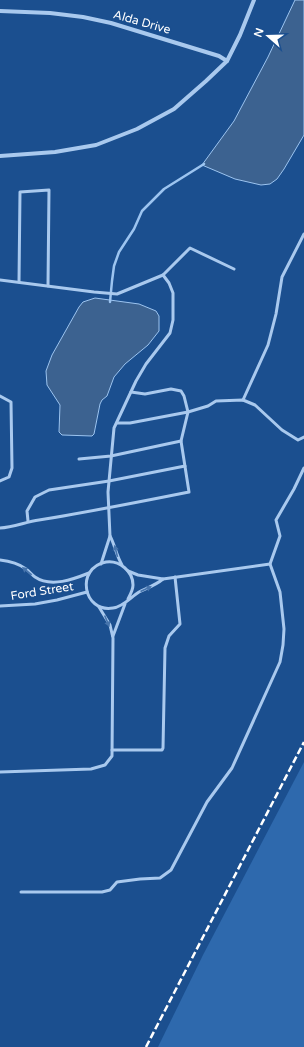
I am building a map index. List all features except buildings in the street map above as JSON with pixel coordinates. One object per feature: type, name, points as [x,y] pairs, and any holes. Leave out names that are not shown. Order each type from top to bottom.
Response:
[{"type":"street","points":[[0,156],[55,152],[96,145],[137,129],[174,109],[227,61],[240,35],[254,0]]},
{"type":"street","name":"Alda Drive","points":[[0,11],[50,13],[97,20],[219,56],[227,61]]},
{"type":"lane","points":[[19,282],[20,192],[49,190],[48,286]]},
{"type":"lane","points":[[243,400],[268,345],[276,314],[282,277],[304,234]]},
{"type":"lane","points":[[0,280],[117,294],[163,275],[190,248],[234,269]]},
{"type":"lane","points":[[101,564],[110,536],[109,481],[114,428],[146,364],[170,333],[173,320],[173,293],[169,283],[163,275]]},
{"type":"lane","points":[[0,528],[109,509],[189,492],[182,441],[188,412],[184,396],[181,391],[176,389],[145,394],[131,392]]},
{"type":"lane","points":[[0,396],[11,402],[12,468],[9,477],[0,481]]},
{"type":"lane","points":[[117,423],[130,423],[188,412],[216,402],[243,400],[254,406],[282,430],[298,440],[304,437]]},
{"type":"lane","points":[[80,460],[111,456],[182,441]]},
{"type":"lane","points":[[28,522],[27,511],[34,497],[49,490],[109,481],[185,466]]},
{"type":"lane","points":[[21,892],[102,892],[110,890],[117,882],[160,878],[171,870],[207,802],[232,768],[280,662],[284,629],[280,592],[270,564],[280,536],[276,520],[304,468]]},
{"type":"lane","points":[[110,536],[114,542],[116,555],[122,566]]},
{"type":"lane","points":[[0,560],[14,562],[25,568],[36,578],[51,582],[73,580],[89,573]]},
{"type":"lane","points":[[163,579],[155,586],[141,591],[125,603],[115,608],[107,609],[99,607],[92,602],[86,587],[89,573],[94,567],[108,562],[122,566],[138,575],[163,579],[270,564]]},
{"type":"lane","points":[[127,570],[133,584],[132,592],[128,600]]},
{"type":"lane","points":[[112,750],[162,750],[163,748],[165,648],[169,636],[180,624],[176,577]]},
{"type":"lane","name":"Ford Street","points":[[0,606],[50,601],[87,592]]},
{"type":"lane","points":[[113,638],[125,603]]},
{"type":"lane","points":[[0,772],[91,769],[105,765],[112,756],[113,638],[110,625],[99,607]]},
{"type":"shaded area","points":[[295,0],[304,0],[304,135],[284,169],[277,179],[270,184],[261,185],[235,179],[202,165],[234,121],[268,57]]},
{"type":"shaded area","points":[[95,298],[139,304],[156,311],[159,316],[159,331],[148,345],[125,364],[114,377],[107,396],[100,404],[94,434],[92,436],[62,435],[59,432],[60,405],[47,385],[46,371],[52,355],[79,307],[83,302]]},
{"type":"shaded area","points":[[304,762],[304,1047],[158,1047],[203,955]]},
{"type":"waterway","points":[[110,302],[114,266],[119,252],[134,229],[142,211],[164,189],[204,164]]},
{"type":"railway","points":[[146,1047],[304,742]]}]
